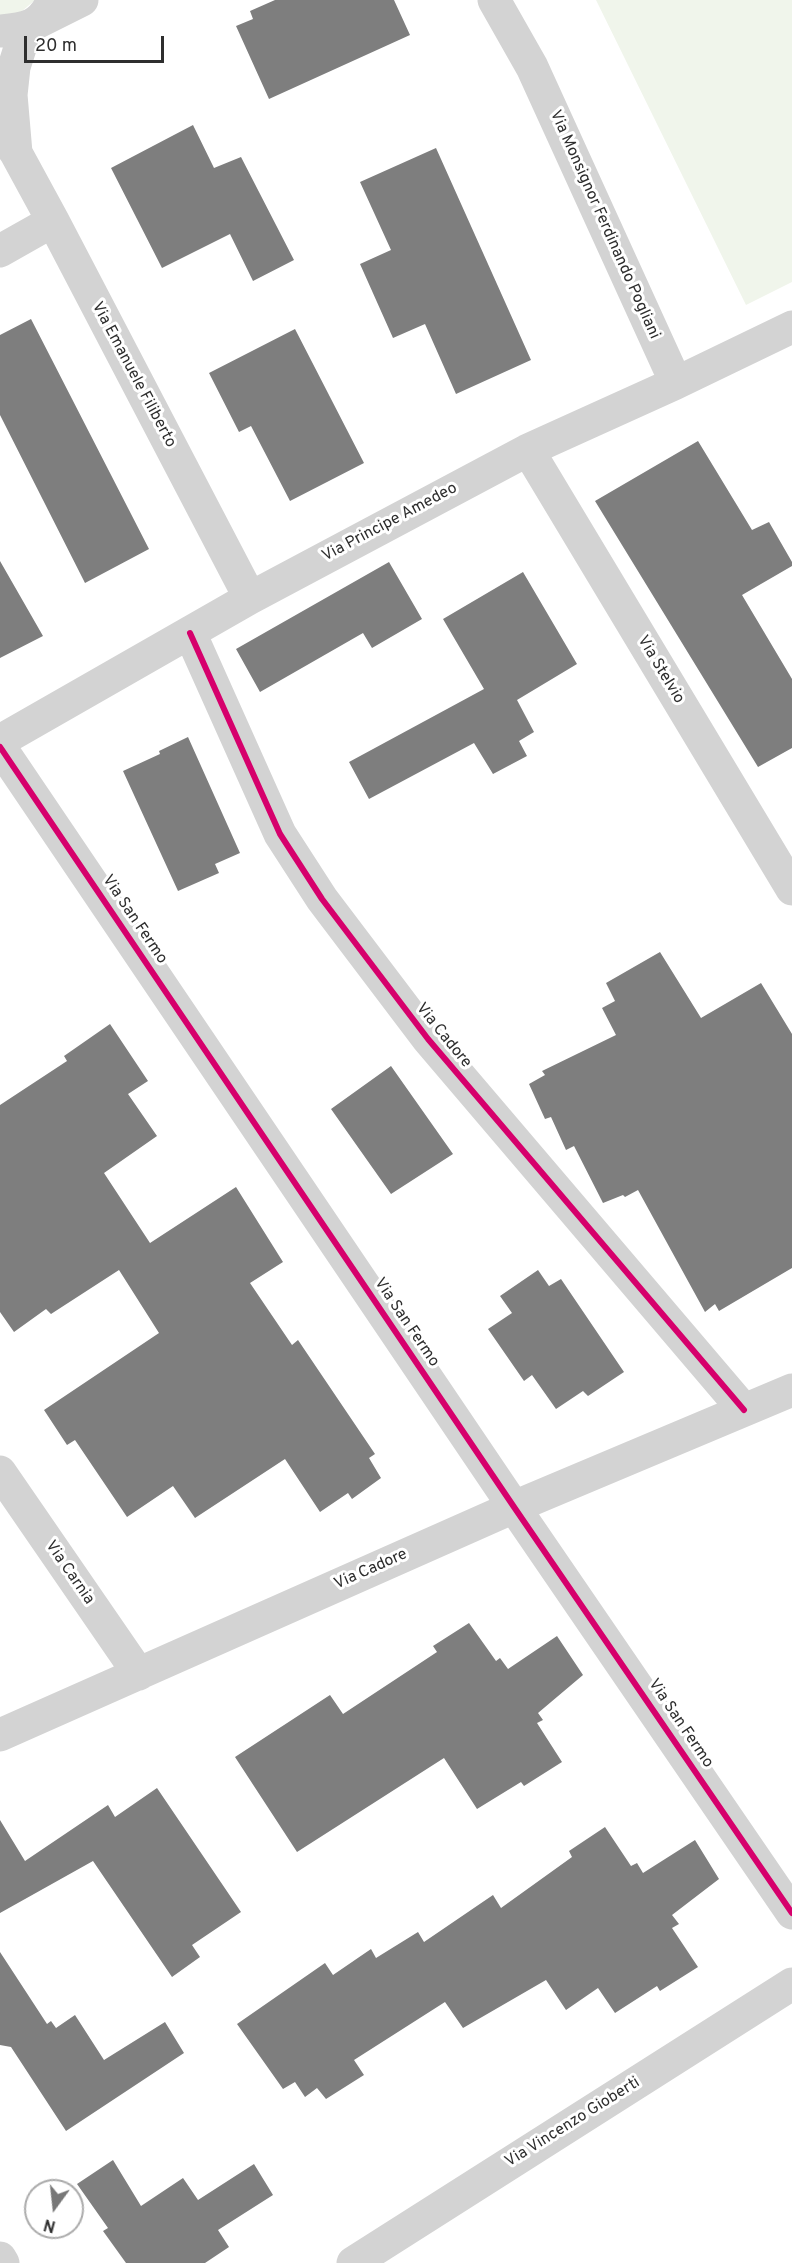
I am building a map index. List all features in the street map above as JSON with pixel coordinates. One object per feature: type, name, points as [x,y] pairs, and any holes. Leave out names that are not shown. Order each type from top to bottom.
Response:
[{"type":"street","points":[[8,142],[14,67],[29,20],[82,0]]},
{"type":"street","name":"Via Monsignor Ferdinando Pogliani","points":[[494,0],[532,67],[676,383]]},
{"type":"street","name":"Via Monsignor Ferdinando Pogliani","points":[[515,0],[532,67]]},
{"type":"street","name":"Via Emanuele Filiberto","points":[[8,142],[52,221],[250,598]]},
{"type":"street","points":[[0,250],[52,221]]},
{"type":"street","name":"Via Principe Amedeo","points":[[0,741],[250,598],[528,450],[792,327]]},
{"type":"street","name":"Via Stelvio","points":[[528,450],[792,889]]},
{"type":"street","name":"Via Cadore","points":[[190,633],[280,834],[322,899],[428,1040],[744,1410]]},
{"type":"street","name":"Via San Fermo","points":[[0,747],[514,1507],[792,1913]]},
{"type":"street","name":"Via Cadore","points":[[0,1735],[514,1507],[792,1390]]},
{"type":"street","name":"Via Carnia","points":[[0,1472],[139,1674]]},
{"type":"street","name":"Via Vincenzo Gioberti","points":[[353,2263],[792,1984]]},
{"type":"street","points":[[0,2258],[3,2263]]},
{"type":"shaded area","points":[[0,0],[35,0],[21,12],[0,16]]},
{"type":"shaded area","points":[[596,0],[792,0],[792,282],[746,305]]},
{"type":"building","points":[[275,0],[394,0],[410,35],[269,99],[236,26],[253,19],[250,11]]},
{"type":"building","points":[[193,125],[214,168],[241,157],[294,260],[253,281],[230,234],[162,268],[111,168]]},
{"type":"building","points":[[436,148],[531,360],[456,394],[425,324],[393,338],[360,264],[391,250],[360,182]]},
{"type":"building","points":[[31,319],[149,549],[85,583],[0,415],[0,335]]},
{"type":"building","points":[[295,329],[364,463],[290,501],[251,426],[239,432],[209,373]]},
{"type":"building","points":[[698,441],[752,530],[769,522],[792,562],[792,566],[742,595],[792,679],[792,748],[758,767],[595,501]]},
{"type":"building","points":[[0,561],[43,636],[0,658]]},
{"type":"building","points":[[389,562],[422,619],[372,648],[363,633],[260,692],[236,649]]},
{"type":"building","points":[[523,572],[577,664],[517,700],[534,732],[519,741],[527,756],[493,774],[474,743],[369,799],[349,762],[484,689],[443,619]]},
{"type":"building","points":[[188,737],[240,853],[215,864],[219,873],[178,891],[123,771],[160,754],[159,751]]},
{"type":"building","points":[[660,952],[701,1018],[761,983],[792,1034],[792,1268],[719,1311],[715,1304],[705,1312],[638,1190],[625,1197],[623,1195],[603,1203],[574,1146],[566,1150],[551,1117],[545,1119],[529,1084],[545,1075],[542,1071],[616,1035],[602,1008],[615,1001],[606,983]]},
{"type":"building","points":[[110,1024],[148,1081],[128,1094],[157,1136],[104,1173],[150,1243],[236,1187],[283,1262],[250,1283],[292,1345],[298,1340],[375,1454],[369,1458],[381,1478],[352,1499],[348,1493],[320,1512],[285,1459],[195,1518],[173,1486],[127,1517],[75,1440],[67,1445],[44,1410],[159,1333],[119,1270],[51,1314],[46,1309],[14,1332],[0,1312],[0,1105],[67,1061],[64,1056]]},
{"type":"building","points":[[391,1066],[453,1154],[391,1194],[331,1109]]},
{"type":"building","points":[[538,1270],[549,1286],[561,1279],[624,1372],[588,1396],[583,1391],[556,1409],[532,1375],[524,1381],[488,1329],[512,1313],[500,1296]]},
{"type":"building","points":[[469,1623],[496,1661],[500,1658],[508,1669],[557,1636],[583,1675],[538,1713],[543,1720],[537,1723],[562,1762],[524,1786],[521,1782],[477,1809],[444,1758],[297,1852],[235,1757],[330,1695],[343,1714],[437,1652],[433,1646]]},
{"type":"building","points":[[157,1788],[241,1912],[192,1945],[200,1957],[172,1977],[93,1861],[0,1913],[0,1820],[25,1861],[108,1805],[115,1817]]},
{"type":"building","points":[[605,1827],[631,1866],[637,1863],[643,1873],[695,1840],[719,1879],[672,1915],[679,1924],[672,1928],[698,1967],[660,1991],[657,1986],[615,2013],[598,1988],[566,2010],[546,1980],[463,2028],[445,2002],[354,2060],[364,2075],[326,2099],[317,2088],[305,2097],[295,2082],[283,2089],[237,2024],[325,1963],[333,1975],[371,1949],[376,1958],[418,1932],[424,1942],[493,1895],[501,1908],[572,1857],[569,1851]]},
{"type":"building","points":[[0,1952],[47,2024],[51,2021],[56,2028],[75,2015],[104,2060],[165,2022],[184,2053],[66,2131],[11,2047],[0,2045]]},
{"type":"building","points":[[113,2160],[141,2206],[183,2178],[198,2200],[254,2164],[273,2195],[218,2230],[229,2247],[205,2263],[126,2263],[103,2231],[108,2228],[84,2194],[84,2179]]},
{"type":"cycle path","points":[[190,633],[280,834],[322,899],[428,1039],[744,1410]]},
{"type":"cycle path","points":[[0,747],[514,1507],[792,1913]]}]
